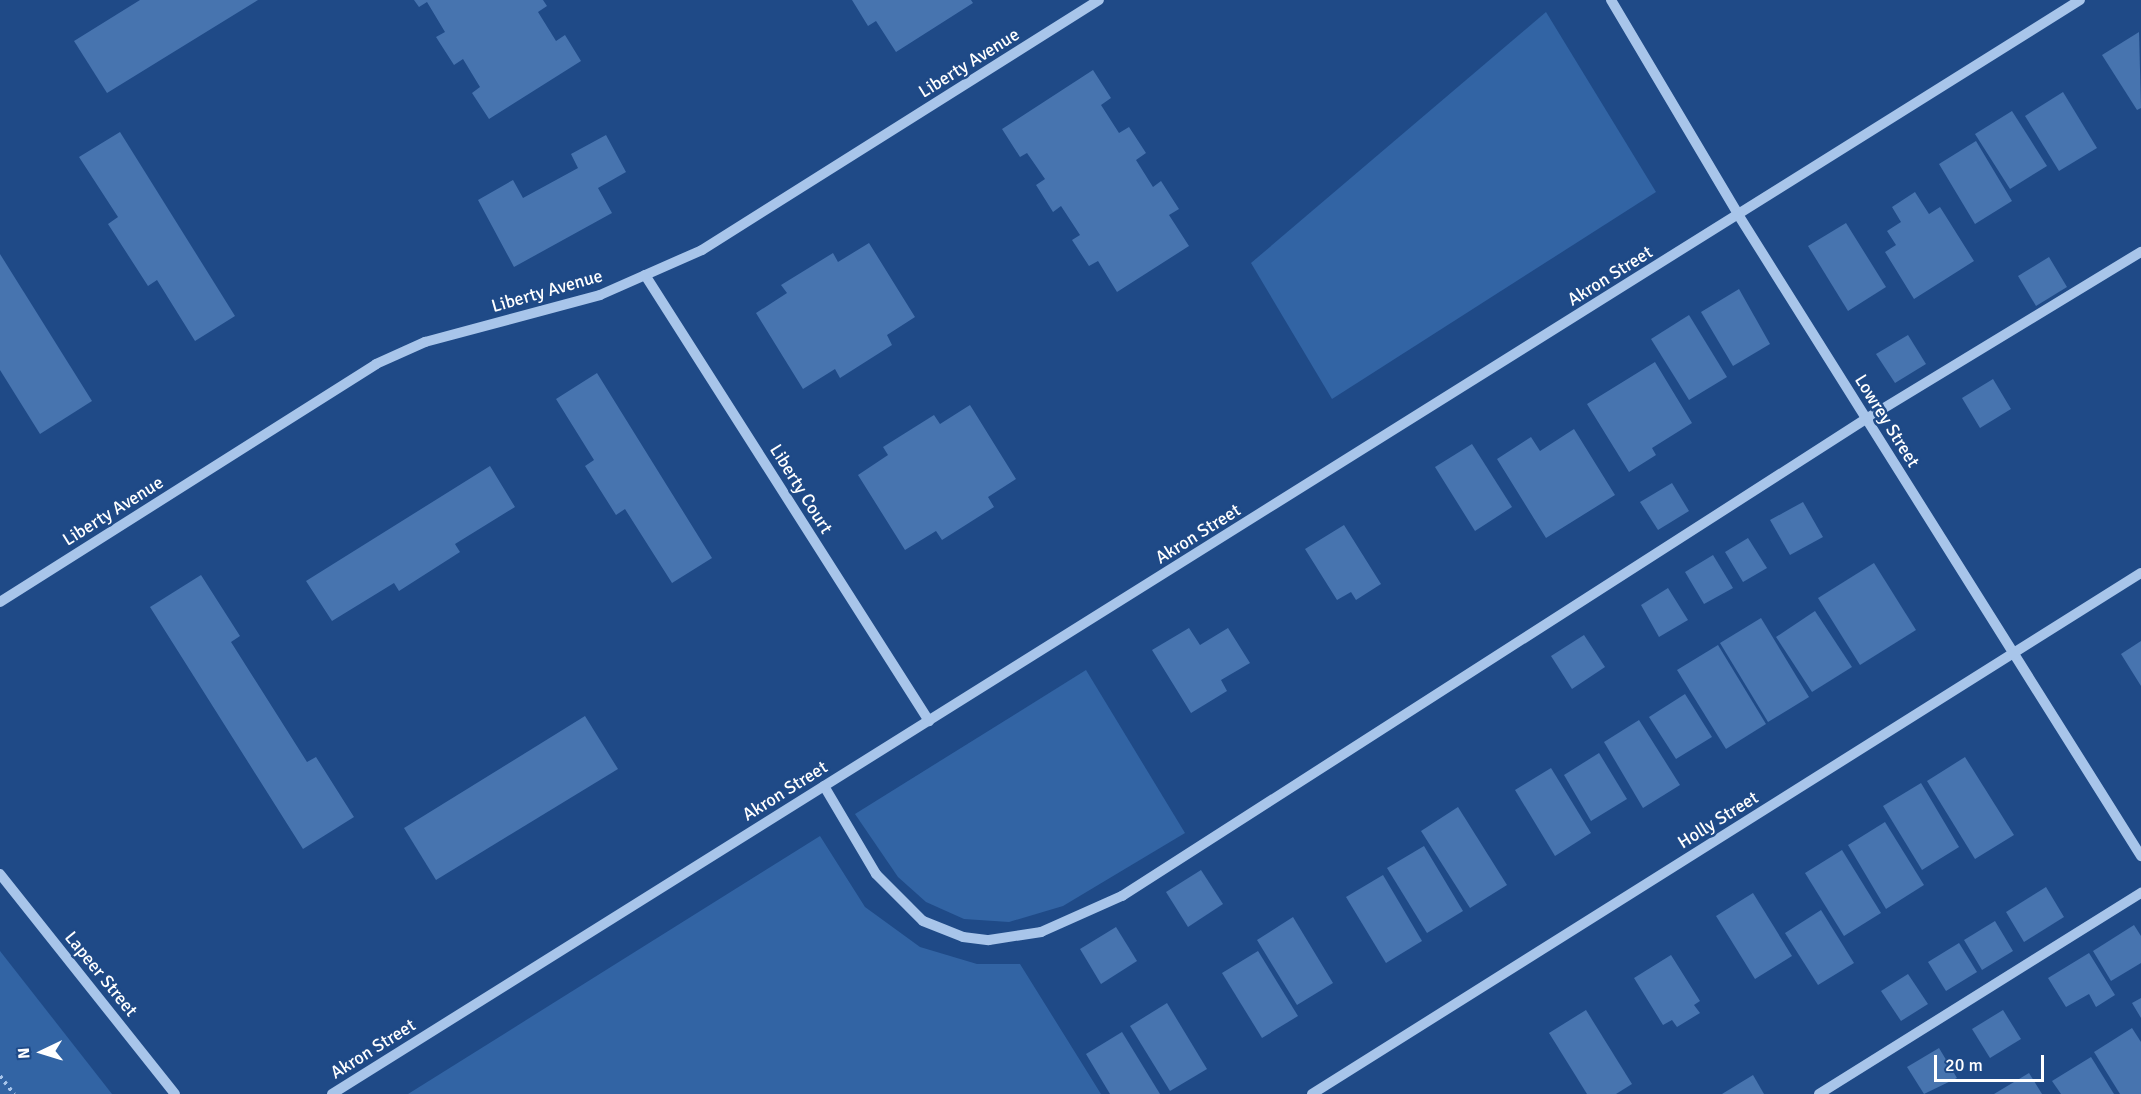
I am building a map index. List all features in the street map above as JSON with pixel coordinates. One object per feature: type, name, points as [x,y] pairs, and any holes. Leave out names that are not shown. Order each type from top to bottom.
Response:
[{"type":"street","name":"Liberty Avenue","points":[[0,602],[376,364],[425,342],[600,295],[702,250],[1099,0]]},
{"type":"street","name":"Lowrey Street","points":[[1611,0],[1739,216],[2141,856]]},
{"type":"street","name":"Akron Street","points":[[332,1094],[1739,216],[2080,0]]},
{"type":"street","points":[[824,786],[876,874],[923,921],[963,937],[988,940],[1041,932],[1122,896],[1866,419],[2141,252]]},
{"type":"street","name":"Liberty Court","points":[[645,275],[929,721]]},
{"type":"street","name":"Holly Street","points":[[1312,1094],[2141,573]]},
{"type":"street","name":"Lapeer Street","points":[[0,874],[175,1094]]},
{"type":"street","points":[[1819,1094],[2141,893]]},
{"type":"path","points":[[0,1076],[14,1094]]},
{"type":"shaded area","points":[[1546,12],[1656,192],[1332,399],[1251,263]]},
{"type":"shaded area","points":[[1086,670],[1185,833],[1063,906],[1009,922],[964,919],[926,902],[898,877],[855,814]]},
{"type":"shaded area","points":[[820,836],[865,907],[920,947],[977,964],[1020,964],[1101,1094],[408,1094]]},
{"type":"shaded area","points":[[0,951],[112,1094],[0,1094]]},
{"type":"building","points":[[140,0],[258,0],[107,93],[74,41]]},
{"type":"building","points":[[414,0],[543,0],[547,6],[538,12],[556,41],[565,35],[581,61],[489,119],[472,93],[480,87],[463,59],[454,65],[436,37],[445,32],[427,2],[419,7]]},
{"type":"building","points":[[852,0],[971,0],[973,3],[896,52],[876,21],[868,26]]},
{"type":"building","points":[[2139,32],[2141,108],[2137,110],[2102,55]]},
{"type":"building","points":[[1093,70],[1111,98],[1101,105],[1119,133],[1129,127],[1146,153],[1136,160],[1153,187],[1161,181],[1179,209],[1169,215],[1189,246],[1117,292],[1098,261],[1089,266],[1072,240],[1080,235],[1061,206],[1053,212],[1036,185],[1045,179],[1027,153],[1020,157],[1002,129]]},
{"type":"building","points":[[2063,92],[2097,148],[2059,171],[2025,116]]},
{"type":"building","points":[[2012,111],[2047,166],[2010,189],[1975,134]]},
{"type":"building","points":[[120,132],[235,316],[195,341],[157,280],[148,286],[108,224],[118,217],[79,157]]},
{"type":"building","points":[[606,135],[626,172],[598,188],[612,213],[514,267],[478,200],[513,180],[523,198],[578,168],[571,154]]},
{"type":"building","points":[[1976,141],[2012,201],[1975,224],[1939,164]]},
{"type":"building","points":[[1915,192],[1929,214],[1940,207],[1974,261],[1914,299],[1885,252],[1896,245],[1887,231],[1901,222],[1892,207]]},
{"type":"building","points":[[1846,223],[1886,287],[1848,311],[1808,246]]},
{"type":"building","points":[[869,243],[915,317],[887,335],[892,345],[840,378],[835,369],[803,389],[756,313],[787,293],[781,285],[833,253],[838,262]]},
{"type":"building","points":[[0,254],[92,401],[40,434],[0,370]]},
{"type":"building","points":[[2049,257],[2067,287],[2036,306],[2018,276]]},
{"type":"building","points":[[1739,289],[1770,344],[1733,366],[1701,312]]},
{"type":"building","points":[[1689,315],[1727,377],[1689,400],[1651,339]]},
{"type":"building","points":[[1908,335],[1926,364],[1895,383],[1876,354]]},
{"type":"building","points":[[1655,362],[1692,423],[1652,448],[1656,455],[1629,472],[1587,404]]},
{"type":"building","points":[[597,373],[712,558],[672,583],[625,509],[616,515],[585,466],[594,460],[556,399]]},
{"type":"building","points":[[1993,379],[2011,409],[1980,428],[1962,398]]},
{"type":"building","points":[[970,405],[1016,479],[988,497],[994,507],[942,540],[936,531],[905,550],[858,475],[888,455],[883,447],[934,415],[940,424]]},
{"type":"building","points":[[1574,429],[1615,495],[1546,538],[1497,459],[1531,437],[1540,451]]},
{"type":"building","points":[[1472,444],[1512,507],[1475,531],[1435,467]]},
{"type":"building","points":[[490,466],[515,507],[455,544],[460,552],[399,591],[394,583],[332,621],[306,581]]},
{"type":"building","points":[[1672,483],[1689,511],[1658,530],[1640,502]]},
{"type":"building","points":[[1803,502],[1823,537],[1790,555],[1770,520]]},
{"type":"building","points":[[1344,525],[1381,584],[1356,600],[1351,592],[1337,600],[1305,549]]},
{"type":"building","points":[[1748,538],[1767,568],[1743,582],[1725,552]]},
{"type":"building","points":[[1713,555],[1733,588],[1704,604],[1685,572]]},
{"type":"building","points":[[1874,563],[1916,630],[1860,665],[1818,598]]},
{"type":"building","points":[[201,575],[240,636],[231,642],[307,762],[316,757],[354,817],[303,849],[150,607]]},
{"type":"building","points":[[1668,588],[1688,620],[1659,637],[1641,605]]},
{"type":"building","points":[[1815,611],[1852,667],[1812,692],[1776,637]]},
{"type":"building","points":[[1761,618],[1809,697],[1768,722],[1720,643]]},
{"type":"building","points":[[1189,628],[1200,645],[1228,628],[1250,663],[1221,680],[1227,691],[1191,713],[1152,650]]},
{"type":"building","points":[[1584,635],[1605,667],[1572,689],[1551,656]]},
{"type":"building","points":[[2141,641],[2141,686],[2121,654]]},
{"type":"building","points":[[1718,645],[1766,724],[1726,749],[1677,670]]},
{"type":"building","points":[[1685,694],[1712,737],[1676,759],[1649,717]]},
{"type":"building","points":[[585,716],[618,769],[436,880],[404,828]]},
{"type":"building","points":[[1639,720],[1680,785],[1643,808],[1604,742]]},
{"type":"building","points":[[1599,753],[1627,799],[1591,821],[1564,775]]},
{"type":"building","points":[[1965,757],[2014,835],[1975,859],[1927,781]]},
{"type":"building","points":[[1551,768],[1591,833],[1555,856],[1515,790]]},
{"type":"building","points":[[1921,783],[1959,847],[1922,870],[1883,806]]},
{"type":"building","points":[[1458,807],[1507,885],[1470,908],[1421,831]]},
{"type":"building","points":[[1885,822],[1924,885],[1886,909],[1848,845]]},
{"type":"building","points":[[1424,846],[1463,911],[1427,933],[1387,868]]},
{"type":"building","points":[[1842,850],[1881,913],[1844,936],[1805,873]]},
{"type":"building","points":[[1201,870],[1223,904],[1188,927],[1166,892]]},
{"type":"building","points":[[1383,875],[1422,941],[1386,963],[1346,897]]},
{"type":"building","points":[[2046,887],[2064,917],[2024,942],[2006,912]]},
{"type":"building","points":[[1753,893],[1792,956],[1755,979],[1716,916]]},
{"type":"building","points":[[1821,910],[1854,963],[1818,985],[1785,933]]},
{"type":"building","points":[[1293,917],[1333,983],[1297,1005],[1257,940]]},
{"type":"building","points":[[1995,921],[2013,951],[1982,970],[1964,940]]},
{"type":"building","points":[[2134,925],[2141,936],[2141,963],[2111,981],[2093,951]]},
{"type":"building","points":[[1116,927],[1137,961],[1101,984],[1080,949]]},
{"type":"building","points":[[1959,943],[1977,972],[1946,991],[1928,962]]},
{"type":"building","points":[[1258,951],[1298,1016],[1262,1038],[1222,973]]},
{"type":"building","points":[[2089,953],[2115,995],[2096,1007],[2089,994],[2066,1007],[2048,978]]},
{"type":"building","points":[[1671,955],[1700,1001],[1694,1005],[1700,1013],[1677,1027],[1672,1020],[1663,1025],[1634,978]]},
{"type":"building","points":[[1908,974],[1928,1004],[1901,1021],[1881,991]]},
{"type":"building","points":[[2141,998],[2141,1018],[2132,1003]]},
{"type":"building","points":[[1167,1003],[1207,1069],[1170,1091],[1130,1026]]},
{"type":"building","points":[[1586,1010],[1632,1084],[1616,1094],[1587,1094],[1549,1033]]},
{"type":"building","points":[[2003,1010],[2021,1039],[1990,1058],[1972,1029]]},
{"type":"building","points":[[2132,1028],[2141,1042],[2141,1094],[2120,1094],[2094,1052]]},
{"type":"building","points":[[1122,1032],[1160,1094],[1110,1094],[1086,1054]]},
{"type":"building","points":[[1939,1048],[1957,1078],[1924,1094],[1907,1067]]},
{"type":"building","points":[[2091,1057],[2114,1094],[2061,1094],[2052,1081]]},
{"type":"building","points":[[2029,1073],[2042,1094],[1994,1094]]},
{"type":"building","points":[[1753,1075],[1764,1094],[1722,1094]]}]
